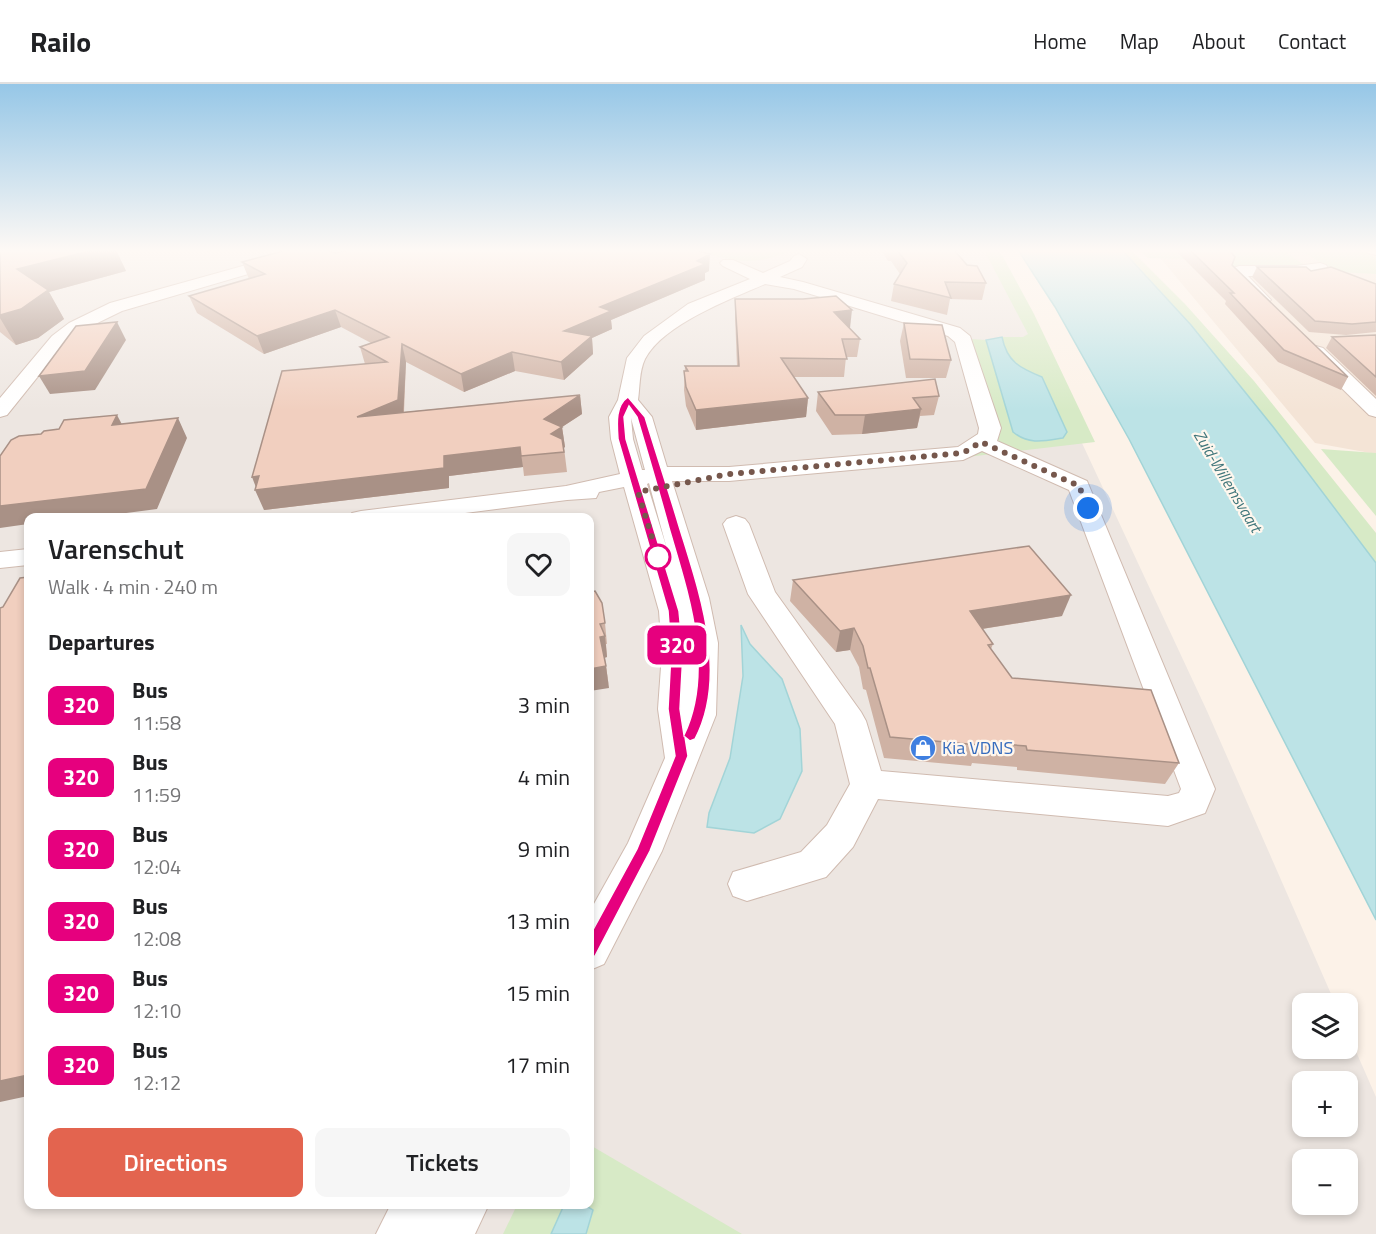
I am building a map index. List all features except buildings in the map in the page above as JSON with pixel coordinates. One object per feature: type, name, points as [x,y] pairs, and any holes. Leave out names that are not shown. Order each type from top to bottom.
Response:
[{"type":"street","points":[[0,411],[58,340],[94,316],[128,304]]},
{"type":"street","points":[[594,943],[643,851],[700,715],[703,643],[695,598],[649,483],[622,439],[620,417],[628,399],[634,364],[641,350],[682,315],[704,304]]},
{"type":"street","points":[[402,513],[729,474],[963,453],[990,437],[990,428],[964,340],[937,326],[861,304]]},
{"type":"street","points":[[1267,304],[1279,315]]},
{"type":"street","points":[[1336,341],[1304,339],[1368,393],[1376,411]]},
{"type":"street","points":[[0,379],[28,377]]},
{"type":"street","points":[[867,783],[1168,811],[1193,803],[1198,789],[1079,486],[981,442]]},
{"type":"street","points":[[736,524],[762,594],[850,720],[867,783],[855,811],[840,836],[813,865],[747,884]]},
{"type":"street","points":[[0,560],[24,557]]},
{"type":"street","points":[[402,1234],[417,1209]]},
{"type":"street","points":[[447,1234],[461,1209]]},
{"type":"shaded area","points":[[0,304],[1017,304],[1207,711],[1331,993],[1292,993],[1292,1059],[1358,1059],[1358,1056],[1376,1097],[1376,1234],[0,1234]]},
{"type":"shaded area","points":[[1199,304],[1376,304],[1376,454],[1315,443]]},
{"type":"green space","points":[[1012,304],[1028,304],[1095,442],[967,457],[996,440],[1000,434],[970,339],[986,340],[1013,432],[1042,377],[1021,367],[1011,358],[1002,337],[1023,337],[1028,334]]},
{"type":"green space","points":[[1171,304],[1185,304],[1254,381],[1376,533],[1376,563],[1285,443]]},
{"type":"green space","points":[[1321,449],[1376,453],[1376,516]]},
{"type":"green space","points":[[594,1147],[742,1234],[586,1234],[593,1211],[590,1209],[594,1209]]},
{"type":"green space","points":[[515,1209],[562,1209],[551,1234],[503,1234]]},
{"type":"water","name":"Zuid-Willemsvaart","points":[[1053,304],[1171,304],[1274,428],[1376,563],[1376,920],[1129,439]]},
{"type":"water","points":[[1002,337],[1007,353],[1016,363],[1042,377],[1067,432],[1063,438],[1031,440],[1013,432],[986,340]]},
{"type":"water","points":[[741,625],[750,644],[782,679],[800,729],[802,771],[780,819],[754,833],[707,827],[709,813],[730,758],[743,676]]},
{"type":"water","points":[[562,1209],[593,1210],[586,1234],[551,1234]]},
{"type":"bus line","name":"320","points":[[594,943],[643,851],[681,756],[674,709],[677,653],[674,611],[622,439],[620,417],[628,399],[641,417],[669,504],[695,598],[703,643],[703,677],[700,715],[690,736]]},
{"type":"place","name":"Kia VDNS","points":[[923,748]]},
{"type":"route","points":[[658,557],[638,492],[729,474],[963,453],[981,442],[1079,486],[1088,508]]}]
